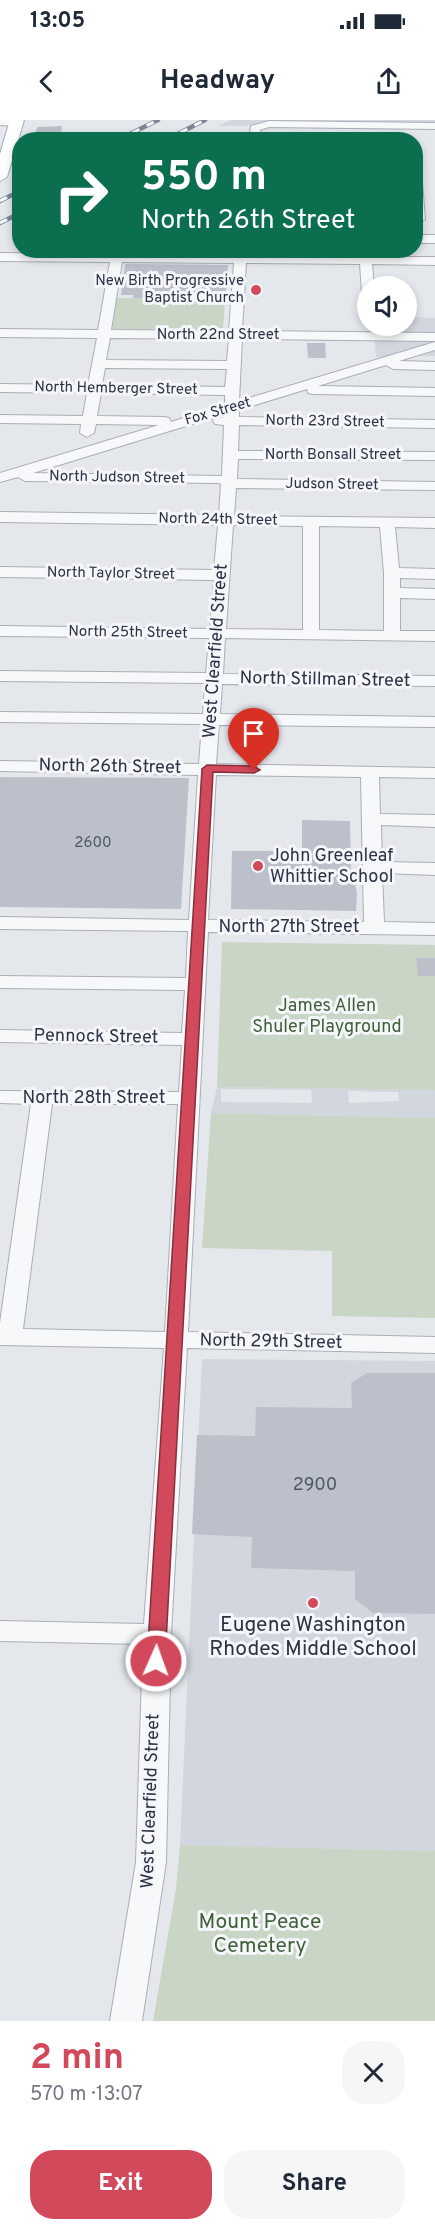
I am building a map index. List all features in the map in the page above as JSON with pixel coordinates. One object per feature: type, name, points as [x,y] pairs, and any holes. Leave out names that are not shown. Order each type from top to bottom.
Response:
[{"type":"main road","points":[[0,177],[12,135]]},
{"type":"street","points":[[0,122],[16,121]]},
{"type":"street","points":[[255,132],[255,128],[259,125],[435,126]]},
{"type":"street","points":[[86,452],[94,389],[117,258]]},
{"type":"street","name":"West Clearfield Street","points":[[126,2021],[151,1862],[157,1634],[176,1340],[207,769],[231,454],[232,391],[241,258]]},
{"type":"street","points":[[365,258],[367,276]]},
{"type":"street","points":[[393,258],[435,261]]},
{"type":"street","name":"North 22nd Street","points":[[0,333],[237,334],[371,346],[435,337]]},
{"type":"street","points":[[371,346],[435,366]]},
{"type":"street","name":"Fox Street","points":[[231,415],[294,390],[371,346],[435,346]]},
{"type":"street","points":[[99,364],[234,365]]},
{"type":"street","name":"North Hemberger Street","points":[[0,388],[232,391]]},
{"type":"street","points":[[294,390],[435,392]]},
{"type":"street","name":"North 23rd Street","points":[[0,419],[186,421],[231,415],[435,424]]},
{"type":"street","name":"Fox Street","points":[[2,477],[186,421]]},
{"type":"street","name":"North Bonsall Street","points":[[231,454],[435,456]]},
{"type":"street","name":"North Judson Street","points":[[2,477],[218,479],[228,481]]},
{"type":"street","name":"Judson Street","points":[[228,481],[239,484],[435,486]]},
{"type":"street","name":"North 24th Street","points":[[0,517],[435,523]]},
{"type":"street","points":[[311,521],[311,634]]},
{"type":"street","points":[[387,522],[392,573],[392,635]]},
{"type":"street","name":"North Taylor Street","points":[[0,572],[222,575]]},
{"type":"street","points":[[392,573],[435,574]]},
{"type":"street","points":[[392,593],[435,594]]},
{"type":"street","name":"North 25th Street","points":[[0,631],[435,636]]},
{"type":"street","name":"North Stillman Street","points":[[0,676],[435,681]]},
{"type":"street","points":[[0,717],[435,722]]},
{"type":"street","name":"North 26th Street","points":[[0,766],[435,773]]},
{"type":"street","points":[[370,772],[374,927]]},
{"type":"street","points":[[371,819],[435,821]]},
{"type":"street","points":[[373,867],[435,869]]},
{"type":"street","name":"North 27th Street","points":[[0,922],[435,928]]},
{"type":"street","points":[[0,982],[195,984]]},
{"type":"street","name":"Pennock Street","points":[[0,1036],[191,1039]]},
{"type":"street","name":"North 28th Street","points":[[0,1097],[188,1098]]},
{"type":"street","points":[[5,1337],[42,1098]]},
{"type":"street","name":"North 29th Street","points":[[5,1337],[435,1345]]},
{"type":"street","points":[[0,1631],[157,1634]]},
{"type":"shaded area","points":[[231,120],[435,120],[435,123],[260,122],[246,126],[218,126]]},
{"type":"shaded area","points":[[417,317],[435,318],[435,356],[376,357],[375,336],[417,336]]},
{"type":"shaded area","points":[[217,1087],[435,1090],[435,1118],[211,1113]],"holes":[[[221,1089],[311,1090],[312,1103],[221,1102]],[[348,1091],[398,1092],[399,1101],[349,1103]]]},
{"type":"shaded area","name":"Eugene Washington Rhodes Middle School","points":[[202,1359],[435,1361],[435,1851],[180,1845]]},
{"type":"green space","points":[[117,298],[225,299],[223,330],[112,329]]},
{"type":"green space","name":"James Allen Shuler Playground","points":[[222,942],[435,945],[435,1090],[217,1087]]},
{"type":"green space","points":[[211,1113],[435,1118],[435,1318],[332,1316],[332,1251],[202,1248]]},
{"type":"green space","name":"Mount Peace Cemetery","points":[[180,1845],[435,1851],[435,2021],[153,2021],[176,1889]]},
{"type":"building","points":[[62,126],[61,132],[36,132],[37,127]]},
{"type":"building","points":[[125,264],[228,265],[226,292],[207,292],[205,296],[165,295],[165,299],[133,298],[134,295],[121,295]]},
{"type":"building","points":[[307,343],[325,343],[326,358],[308,358]]},
{"type":"building","points":[[0,777],[189,778],[181,909],[0,907]]},
{"type":"building","name":"John Greenleaf Whittier School","points":[[302,820],[350,821],[351,884],[355,884],[357,893],[356,911],[231,909],[232,851],[302,851]]},
{"type":"building","points":[[416,958],[435,958],[435,976],[418,976]]},
{"type":"building","name":"Eugene Washington Rhodes Middle School","points":[[367,1373],[435,1373],[435,1614],[373,1613],[355,1599],[355,1571],[251,1568],[252,1537],[192,1534],[197,1435],[255,1436],[256,1407],[352,1408],[351,1383]]},
{"type":"railway","points":[[134,132],[158,120]]},
{"type":"railway","points":[[182,132],[205,120]]},
{"type":"railway","points":[[0,201],[12,195]]},
{"type":"railway","points":[[0,223],[12,217]]},
{"type":"place","name":"New Birth Progressive Baptist Church","points":[[256,290]]},
{"type":"place","name":"John Greenleaf Whittier School","points":[[258,866]]},
{"type":"place","name":"Eugene Washington Rhodes Middle School","points":[[313,1603]]},
{"type":"route","points":[[156,1661],[207,769],[254,770]]}]
